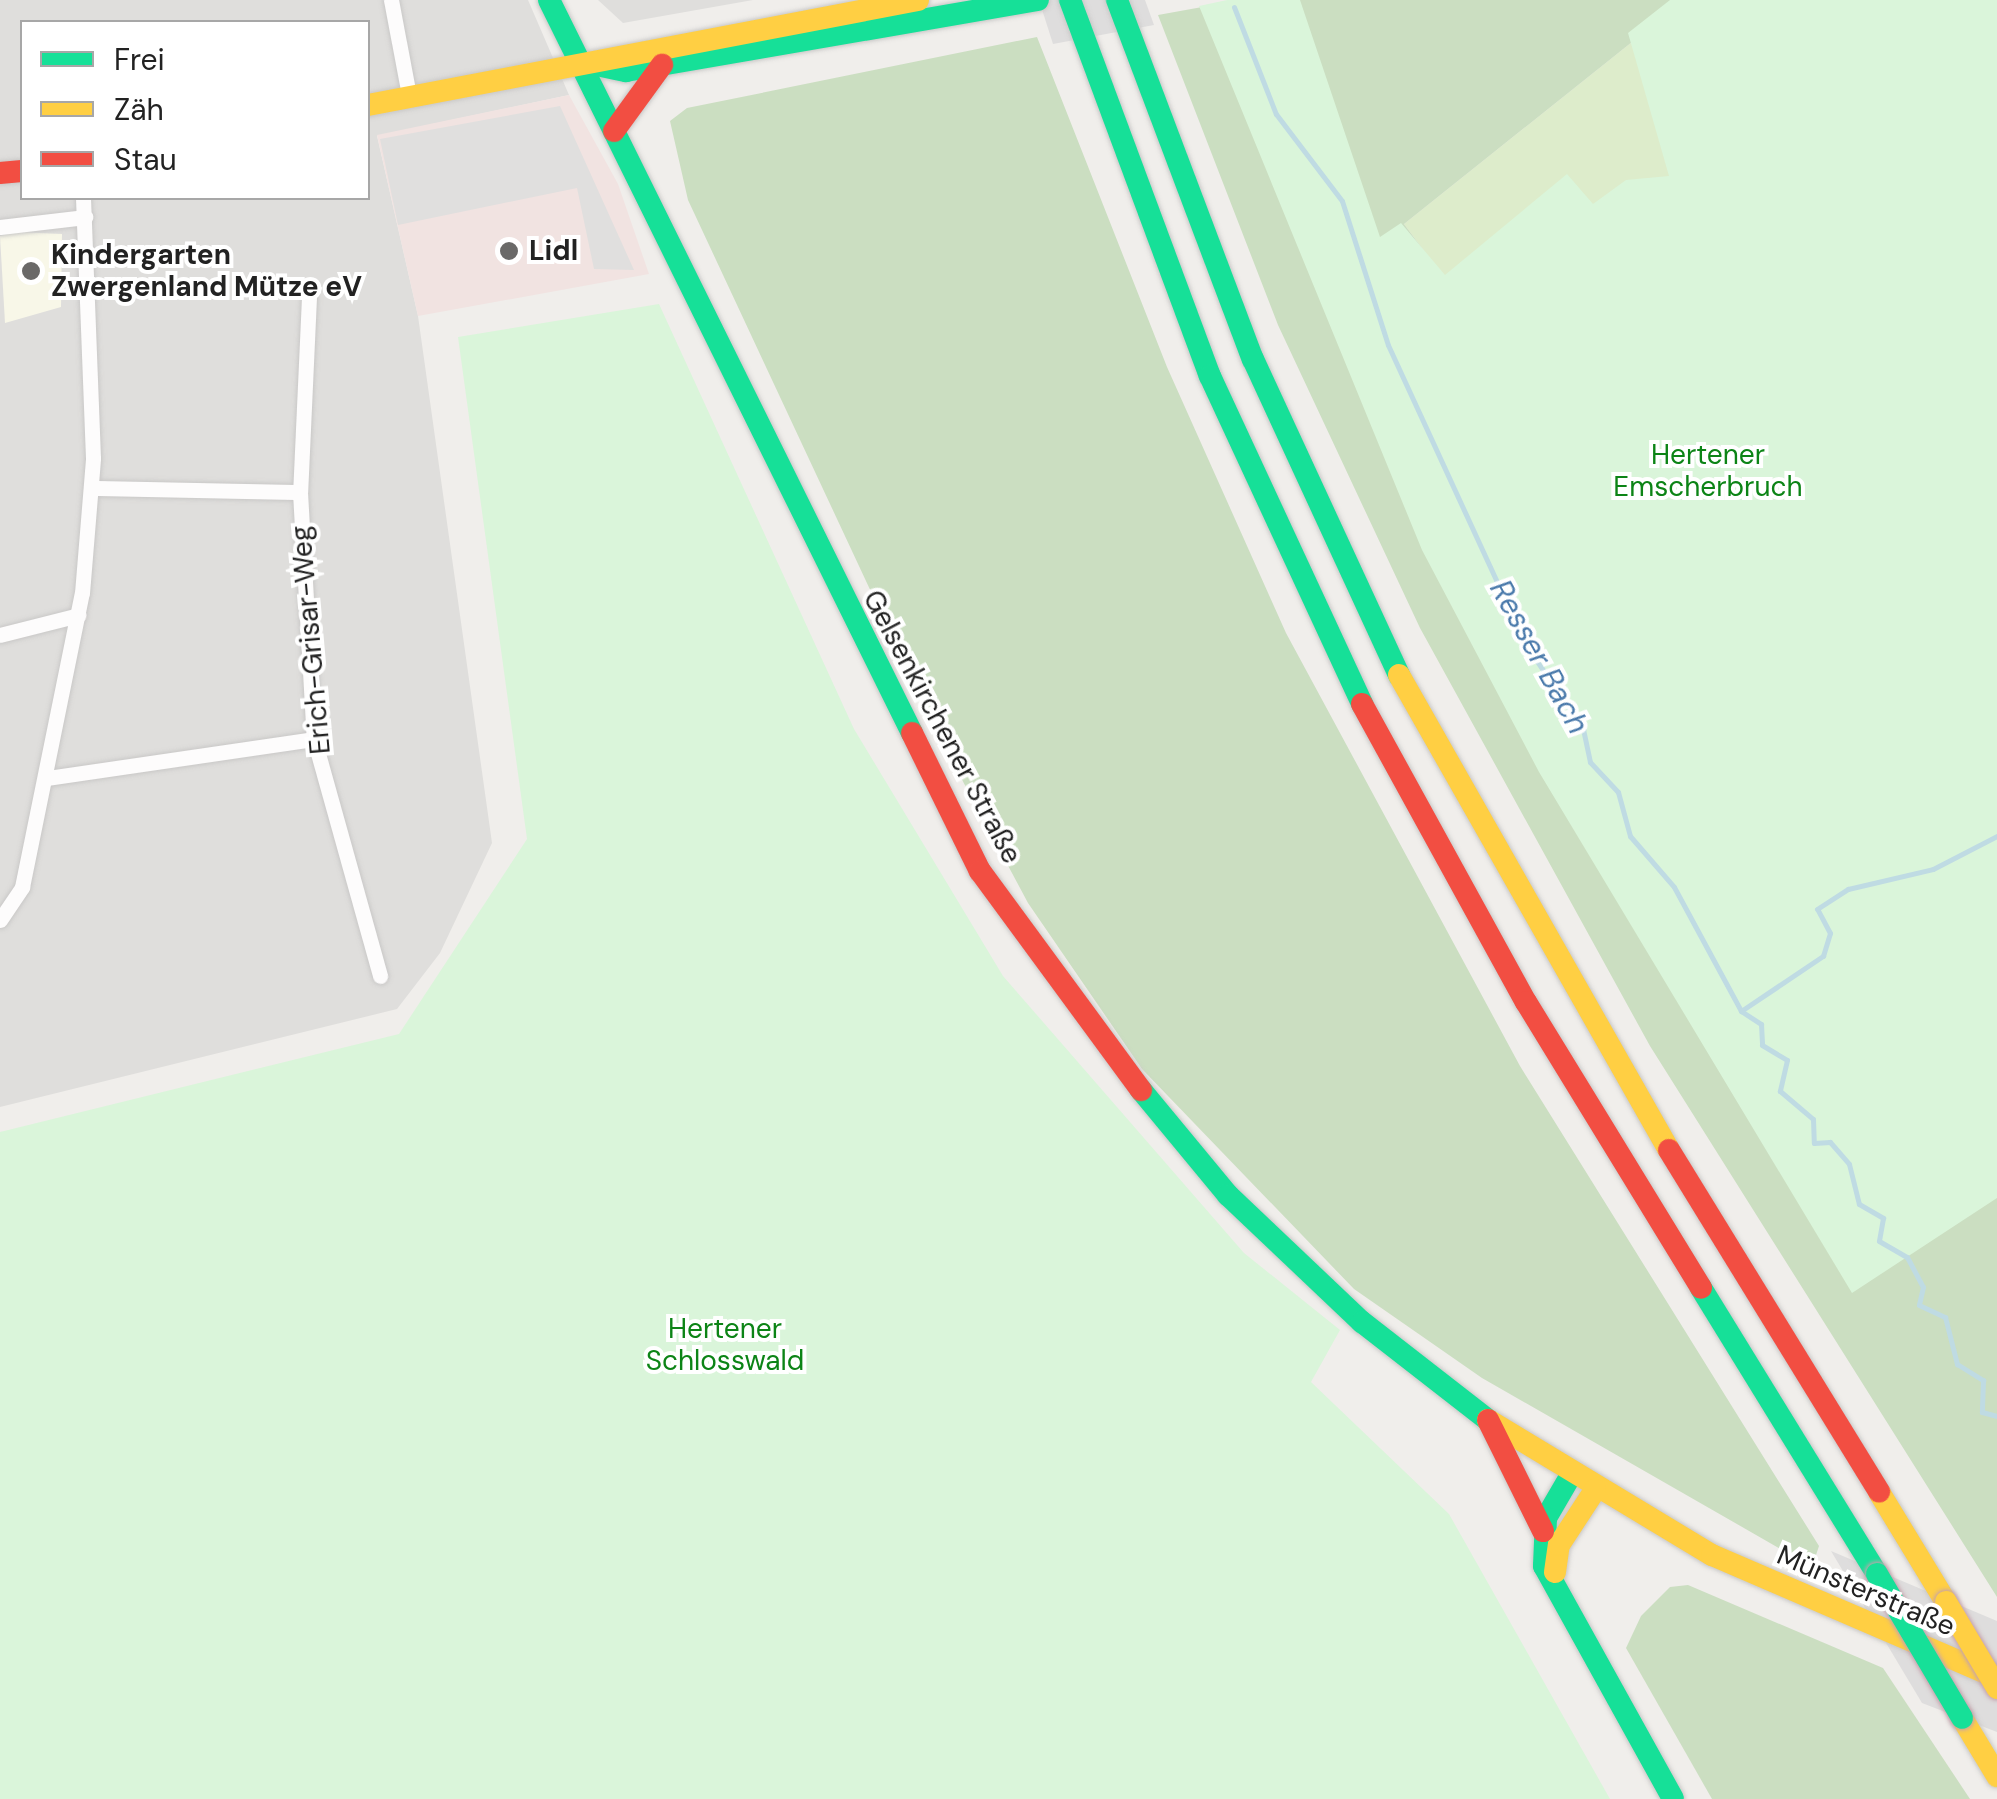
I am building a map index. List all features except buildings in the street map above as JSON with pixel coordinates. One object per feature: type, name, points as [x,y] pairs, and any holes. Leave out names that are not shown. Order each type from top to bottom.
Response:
[{"type":"main road","name":"Gelsenkirchener Straße","points":[[549,0],[921,763],[1071,1006],[1228,1195],[1362,1322],[1488,1420],[1595,1490],[1712,1556]]},
{"type":"main road","points":[[370,104],[918,0]]},
{"type":"main road","points":[[579,62],[626,71],[1038,0]]},
{"type":"main road","points":[[1070,0],[1210,376],[1357,694],[1526,1002],[1997,1776]]},
{"type":"main road","points":[[1116,0],[1252,359],[1399,675],[1566,982],[1997,1688]]},
{"type":"main road","points":[[614,131],[662,65]]},
{"type":"main road","points":[[1488,1420],[1543,1531],[1544,1566],[1560,1603],[1673,1799]]},
{"type":"main road","points":[[1543,1531],[1571,1475]]},
{"type":"main road","points":[[1560,1603],[1559,1545],[1595,1490]]},
{"type":"main road","name":"Münsterstraße","points":[[1712,1556],[1997,1678]]},
{"type":"street","points":[[391,0],[409,95]]},
{"type":"street","points":[[0,920],[22,887],[79,615],[92,488],[83,200]]},
{"type":"street","points":[[0,228],[84,217]]},
{"type":"street","name":"Erich-Grisar-Weg","points":[[310,297],[300,492],[314,739],[380,976]]},
{"type":"street","points":[[92,488],[300,492]]},
{"type":"street","points":[[0,635],[79,615]]},
{"type":"street","points":[[47,778],[314,739]]},
{"type":"shaded area","points":[[0,0],[528,0],[569,95],[377,136],[418,316],[492,843],[440,953],[397,1009],[0,1107]]},
{"type":"shaded area","points":[[598,0],[753,0],[623,23]]},
{"type":"shaded area","points":[[569,95],[618,184],[649,274],[418,316],[377,135]]},
{"type":"shaded area","points":[[560,106],[634,270],[594,269],[577,188],[398,225],[380,139]]},
{"type":"shaded area","name":"Kindergarten Zwergenland Mütze eV","points":[[16,232],[62,234],[61,307],[5,323],[0,236]]},
{"type":"green space","name":"Hertener Emscherbruch","points":[[1227,0],[1300,0],[1380,237],[1401,223],[1445,275],[1567,174],[1593,204],[1626,180],[1669,176],[1628,33],[1670,0],[1997,0],[1997,1198],[1852,1293],[1539,772],[1422,550],[1199,6]]},
{"type":"green space","name":"Hertener Emscherbruch","points":[[1241,0],[1997,0],[1997,1597],[1650,1046],[1420,628],[1278,325],[1158,15]],"holes":[[[1637,38],[1691,176],[1445,279],[1404,224]]]},
{"type":"green space","points":[[1037,37],[1167,367],[1286,633],[1520,1066],[1819,1546],[1812,1567],[1482,1378],[1354,1289],[1142,1069],[1028,903],[937,733],[688,200],[670,121],[687,108]]},
{"type":"green space","points":[[1637,38],[1692,176],[1445,279],[1404,224]]},
{"type":"green space","name":"Hertener Schlosswald","points":[[659,304],[854,729],[1003,976],[1244,1253],[1340,1330],[1311,1382],[1449,1514],[1610,1799],[0,1799],[0,1132],[399,1034],[527,839],[458,337]]},
{"type":"green space","points":[[1688,1585],[1883,1668],[1970,1799],[1712,1799],[1626,1648],[1641,1616],[1670,1587]]},
{"type":"pier","points":[[1039,0],[1145,0],[1154,25],[1053,44]]},
{"type":"pier","points":[[1831,1551],[1997,1621],[1997,1732],[1922,1703]]},
{"type":"waterway","name":"Resser Bach","points":[[1234,7],[1276,114],[1342,201],[1388,345],[1526,645],[1583,729],[1590,762],[1618,792],[1630,836],[1674,887],[1741,1011],[1761,1024],[1762,1045],[1787,1060],[1780,1091],[1813,1119],[1814,1143],[1830,1142],[1849,1164],[1859,1204],[1883,1218],[1879,1241],[1907,1257],[1923,1287],[1919,1305],[1945,1317],[1957,1364],[1983,1380],[1982,1412],[1997,1416]]},
{"type":"waterway","points":[[1741,1011],[1823,956],[1830,933],[1817,909],[1848,889],[1933,869],[1997,836]]},
{"type":"traffic: fast","points":[[549,0],[912,733]]},
{"type":"traffic: fast","points":[[587,63],[626,71],[1038,0]]},
{"type":"traffic: fast","points":[[1070,0],[1210,376],[1362,704]]},
{"type":"traffic: fast","points":[[1117,0],[1253,359],[1399,675]]},
{"type":"traffic: fast","points":[[1141,1090],[1228,1195],[1362,1322],[1488,1420]]},
{"type":"traffic: fast","points":[[1701,1288],[1877,1574]]},
{"type":"traffic: fast","points":[[1571,1475],[1546,1518],[1544,1566],[1673,1799]]},
{"type":"traffic: fast","points":[[1877,1574],[1962,1718]]},
{"type":"traffic: slow","points":[[370,105],[918,0]]},
{"type":"traffic: slow","points":[[1399,675],[1669,1150]]},
{"type":"traffic: slow","points":[[1488,1420],[1712,1555],[1997,1678]]},
{"type":"traffic: slow","points":[[1555,1572],[1559,1545],[1595,1490]]},
{"type":"traffic: slow","points":[[1879,1492],[1946,1602]]},
{"type":"traffic: slow","points":[[1946,1602],[1997,1688]]},
{"type":"traffic: slow","points":[[1962,1718],[1997,1776]]},
{"type":"traffic: jam","points":[[614,131],[662,65]]},
{"type":"traffic: jam","points":[[0,173],[20,171]]},
{"type":"traffic: jam","points":[[1362,704],[1526,1002],[1701,1288]]},
{"type":"traffic: jam","points":[[912,733],[980,871],[1141,1090]]},
{"type":"traffic: jam","points":[[1669,1150],[1879,1492]]},
{"type":"traffic: jam","points":[[1488,1420],[1543,1531]]},
{"type":"place","name":"Lidl","points":[[509,251]]},
{"type":"place","name":"Kindergarten Zwergenland Mütze eV","points":[[31,271]]}]
